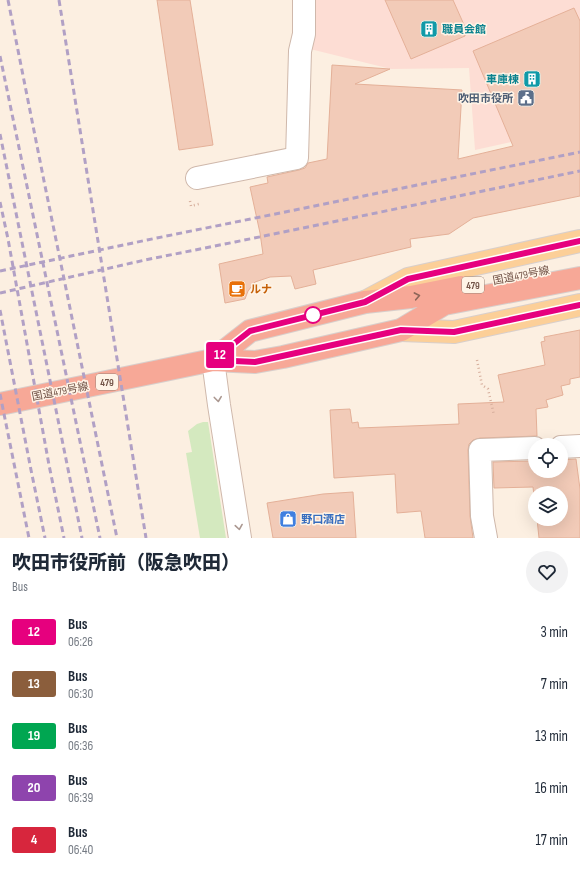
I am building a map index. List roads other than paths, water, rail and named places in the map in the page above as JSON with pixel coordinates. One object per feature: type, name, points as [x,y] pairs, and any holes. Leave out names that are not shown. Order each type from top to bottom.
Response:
[{"type":"highway","name":"国道479号線","points":[[213,360],[250,331],[365,302],[411,298],[580,264]]},
{"type":"highway","name":"国道479号線","points":[[0,404],[213,360],[255,362],[401,330],[444,304],[580,278]]},
{"type":"main road","points":[[365,302],[408,279],[580,241]]},
{"type":"main road","points":[[401,330],[454,332],[580,305]]},
{"type":"street","points":[[198,178],[297,158],[300,51],[304,34],[304,0]]},
{"type":"street","points":[[213,360],[240,538]]},
{"type":"street","points":[[486,538],[482,516],[480,450],[485,443],[528,447]]},
{"type":"street","points":[[568,447],[580,446]]},
{"type":"railway","points":[[8,0],[117,538]]},
{"type":"railway","points":[[59,0],[146,538]]},
{"type":"railway","points":[[0,56],[100,538]]},
{"type":"railway","points":[[0,134],[82,538]]},
{"type":"railway","points":[[0,271],[580,152]]},
{"type":"railway","points":[[0,293],[145,260],[580,171]]},
{"type":"railway","points":[[0,202],[64,538]]},
{"type":"railway","points":[[0,310],[45,538]]},
{"type":"railway","points":[[0,394],[29,538]]},
{"type":"place","name":"職員会館","points":[[429,29]]},
{"type":"place","name":"車庫棟","points":[[532,79]]},
{"type":"place","name":"吹田市役所","points":[[526,98]]},
{"type":"place","name":"ルナ","points":[[237,289]]},
{"type":"place","name":"野口酒店","points":[[288,519]]}]
